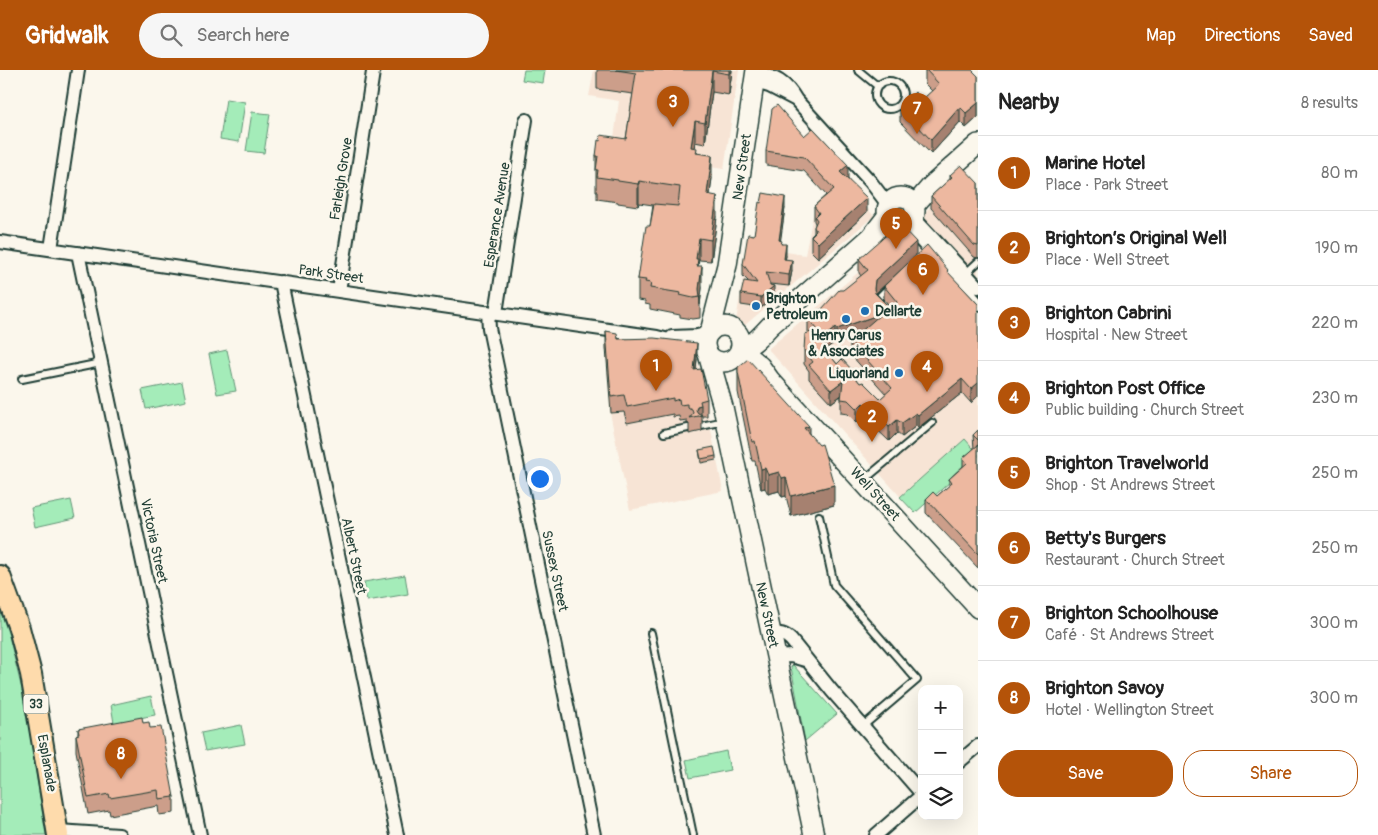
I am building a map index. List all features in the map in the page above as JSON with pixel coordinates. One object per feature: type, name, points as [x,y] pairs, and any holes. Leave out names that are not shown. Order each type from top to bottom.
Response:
[{"type":"main road","name":"New Street","points":[[756,75],[727,265],[710,332],[705,342],[724,414],[811,831]]},
{"type":"main road","points":[[710,332],[719,327],[734,347],[743,334],[774,322],[901,211],[932,185],[958,167],[978,144]]},
{"type":"main road","name":"New Street","points":[[724,414],[724,372],[734,347],[728,314],[727,265]]},
{"type":"main road","points":[[765,373],[757,359],[758,350],[774,322]]},
{"type":"main road","name":"Well Street","points":[[707,353],[716,361],[734,347],[765,373],[978,608]]},
{"type":"main road","name":"Esplanade","points":[[0,576],[19,628],[31,674],[58,833]]},
{"type":"street","points":[[51,249],[78,70]]},
{"type":"street","name":"Farleigh Grove","points":[[339,291],[373,72]]},
{"type":"street","points":[[756,75],[774,77],[782,81],[796,100],[870,181],[966,273],[978,287]]},
{"type":"street","name":"Esperance Avenue","points":[[492,313],[526,120]]},
{"type":"street","points":[[901,211],[926,252],[978,304]]},
{"type":"street","name":"Park Street","points":[[0,242],[657,337],[697,347],[707,353]]},
{"type":"street","name":"Victoria Street","points":[[78,253],[200,835]]},
{"type":"street","name":"Albert Street","points":[[281,282],[398,835]]},
{"type":"street","name":"Sussex Street","points":[[492,313],[489,328],[594,835]]},
{"type":"street","name":"Park Street","points":[[657,337],[698,336],[710,332]]},
{"type":"street","points":[[771,634],[778,633],[787,636],[805,660],[918,789]]},
{"type":"street","points":[[776,657],[791,656],[805,660]]},
{"type":"street","points":[[963,759],[978,746]]},
{"type":"street","points":[[876,835],[918,798]]},
{"type":"street","points":[[58,833],[119,835]]},
{"type":"lane","points":[[858,70],[875,84],[880,85],[888,82],[898,85],[903,96],[898,106],[888,109],[878,103],[876,94],[880,85]]},
{"type":"lane","points":[[966,273],[978,262]]},
{"type":"lane","points":[[886,310],[879,303],[879,297],[892,284]]},
{"type":"lane","points":[[22,379],[101,363]]},
{"type":"lane","points":[[702,426],[724,414]]},
{"type":"lane","points":[[864,481],[932,423]]},
{"type":"lane","points":[[664,433],[688,428]]},
{"type":"lane","points":[[820,516],[834,585],[917,680],[862,726]]},
{"type":"lane","points":[[651,634],[693,835]]},
{"type":"shaded area","points":[[594,70],[739,70],[724,169],[612,153],[619,101],[589,96]]},
{"type":"shaded area","points":[[962,175],[978,185],[978,457],[915,513],[768,349],[900,237]]},
{"type":"shaded area","points":[[847,186],[874,216],[745,325],[736,321],[748,246],[805,255],[814,210]]},
{"type":"shaded area","points":[[606,347],[697,359],[723,491],[630,510],[610,413]]},
{"type":"green space","points":[[524,70],[545,70],[543,83],[522,80]]},
{"type":"green space","points":[[226,99],[245,102],[239,142],[220,139]]},
{"type":"green space","points":[[252,112],[270,114],[264,153],[246,151]]},
{"type":"green space","points":[[227,350],[236,391],[217,394],[209,354]]},
{"type":"green space","points":[[182,382],[186,401],[146,409],[142,390]]},
{"type":"green space","points":[[965,439],[978,454],[978,457],[915,513],[900,497]]},
{"type":"green space","points":[[71,500],[75,518],[35,527],[31,508]]},
{"type":"green space","points":[[405,575],[408,594],[367,601],[364,582]]},
{"type":"green space","points":[[0,609],[9,636],[25,702],[46,835],[0,835]]},
{"type":"green space","points":[[793,665],[837,714],[805,741],[791,667]]},
{"type":"green space","points":[[151,696],[155,715],[114,723],[111,705]]},
{"type":"green space","points":[[241,725],[245,744],[205,751],[201,733]]},
{"type":"green space","points":[[726,751],[730,770],[690,778],[686,760]]},
{"type":"building","points":[[616,70],[729,70],[729,74],[712,71],[705,123],[695,121],[691,147],[697,148],[696,153],[712,156],[707,194],[717,196],[711,240],[699,238],[696,259],[698,259],[697,266],[702,266],[699,289],[700,297],[693,298],[680,295],[681,293],[650,288],[651,283],[638,279],[646,226],[650,226],[654,204],[678,206],[680,187],[639,181],[638,184],[597,177],[598,156],[596,156],[598,140],[600,141],[601,135],[626,139],[636,73]]},
{"type":"building","points":[[926,70],[972,70],[978,76],[978,103],[966,113],[960,107],[931,140],[900,107],[915,92],[922,100],[939,84]]},
{"type":"building","points":[[777,105],[804,136],[813,128],[848,165],[840,172],[867,198],[818,243],[811,236],[816,231],[814,227],[817,220],[815,217],[819,213],[814,206],[834,189],[804,157],[766,151],[772,109]]},
{"type":"building","points":[[961,165],[978,183],[978,246],[974,245],[931,196],[952,177],[950,175]]},
{"type":"building","points":[[763,193],[785,197],[779,240],[782,241],[781,244],[786,244],[784,259],[792,260],[789,275],[766,272],[770,285],[774,286],[761,297],[741,294],[744,281],[757,283],[743,264],[748,234],[754,235],[759,202],[761,203]]},
{"type":"building","points":[[899,224],[916,242],[875,280],[875,293],[889,307],[895,307],[897,302],[884,286],[927,245],[947,271],[978,304],[978,383],[971,389],[962,379],[918,415],[916,413],[902,423],[897,420],[889,427],[863,403],[857,409],[848,400],[841,399],[843,381],[831,390],[809,365],[813,362],[804,350],[805,334],[818,330],[808,318],[817,310],[821,310],[839,290],[843,290],[868,270],[859,259]],"holes":[[[881,314],[850,341],[892,388],[880,399],[863,382],[860,383],[842,359],[837,364],[825,349],[827,347],[824,344],[826,341],[824,337],[835,328],[837,329]]]},
{"type":"building","points":[[606,331],[617,333],[618,339],[654,338],[697,343],[694,370],[701,369],[707,399],[700,401],[701,405],[697,406],[696,410],[702,415],[689,418],[693,413],[692,409],[687,407],[687,404],[680,405],[679,399],[673,401],[673,398],[627,407],[624,395],[611,397]]},
{"type":"building","points":[[748,359],[809,426],[804,428],[819,445],[822,444],[834,485],[791,496],[786,477],[782,478],[779,472],[768,475],[765,468],[761,469],[755,441],[752,442],[738,372],[738,367]]},
{"type":"building","points":[[978,430],[978,440],[973,435]]},
{"type":"building","points":[[978,445],[978,554],[926,499],[933,492],[937,496],[952,483],[949,479],[967,463],[963,458]]},
{"type":"building","points":[[714,447],[716,456],[701,459],[699,450]]},
{"type":"building","points":[[142,717],[143,723],[149,722],[150,728],[161,727],[174,797],[159,799],[158,790],[110,798],[109,794],[88,798],[76,735],[79,734],[78,729]]},
{"type":"place","name":"Brighton Cabrini","points":[[673,127]]},
{"type":"place","name":"Brighton Schoolhouse","points":[[917,134]]},
{"type":"place","name":"Brighton Travelworld","points":[[896,249]]},
{"type":"place","name":"Betty's Burgers","points":[[923,295]]},
{"type":"place","name":"Brighton Petroleum","points":[[756,306]]},
{"type":"place","name":"Dellarte","points":[[865,311]]},
{"type":"place","name":"Henry Carus & Associates","points":[[846,319]]},
{"type":"place","name":"Liquorland","points":[[899,373]]},
{"type":"place","name":"Marine Hotel","points":[[656,391]]},
{"type":"place","name":"Brighton Post Office","points":[[927,392]]},
{"type":"place","name":"Brighton’s Original Well","points":[[872,442]]},
{"type":"place","name":"Brighton Savoy","points":[[121,779]]}]
